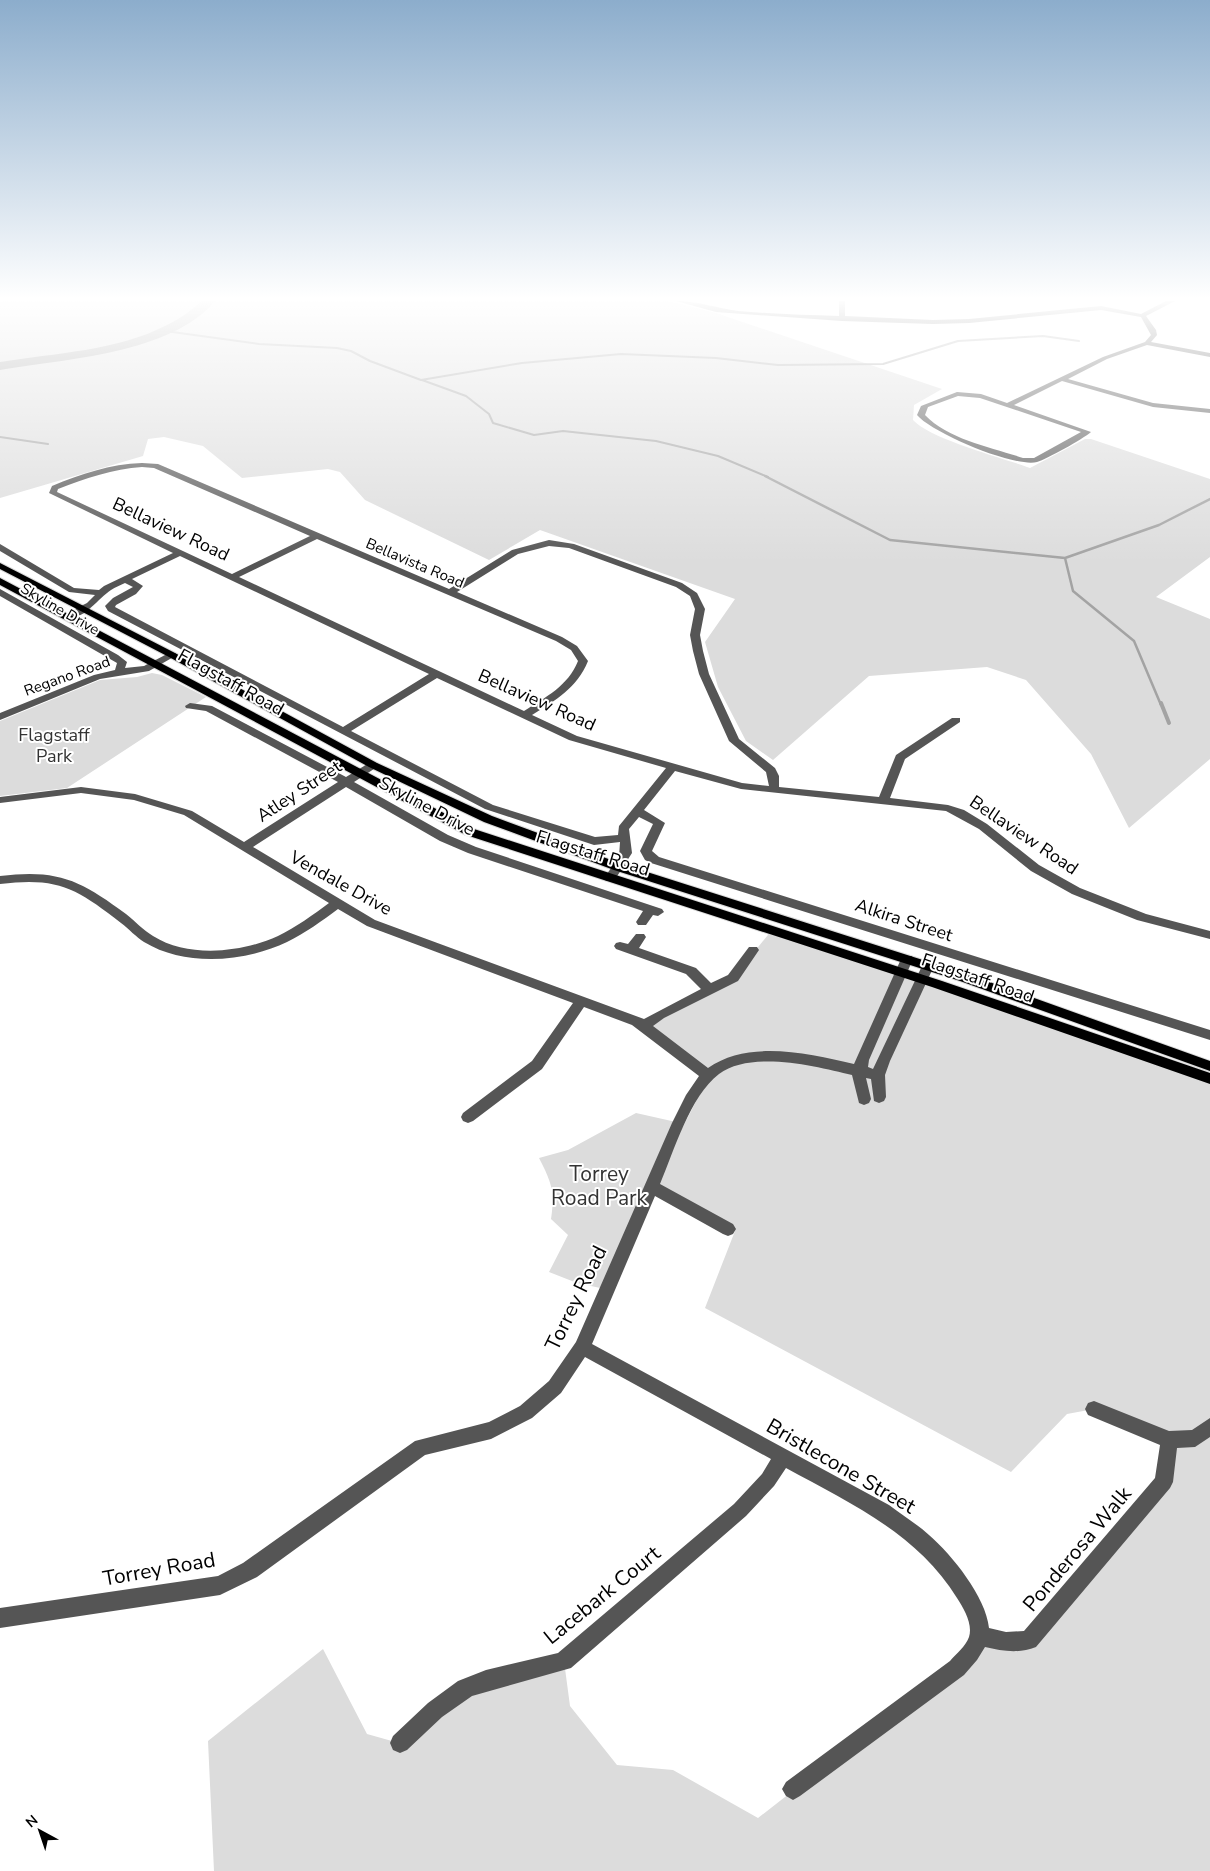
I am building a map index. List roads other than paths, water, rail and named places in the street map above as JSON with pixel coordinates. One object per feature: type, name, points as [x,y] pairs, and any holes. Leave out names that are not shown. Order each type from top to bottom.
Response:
[{"type":"main road","name":"Flagstaff Road","points":[[0,566],[172,656],[373,765],[488,819],[614,872],[1210,1079]]},
{"type":"main road","name":"Flagstaff Road","points":[[0,581],[158,663],[470,832],[531,854],[614,872],[907,959],[1210,1066]]},
{"type":"street","points":[[1008,405],[1087,432],[1035,460],[1029,461],[942,432],[930,425],[921,416],[925,406],[957,394],[974,394],[1008,405],[1043,388]]},
{"type":"street","points":[[1094,388],[1140,402],[1185,410],[1210,411]]},
{"type":"street","name":"Bellaview Road","points":[[155,466],[140,464],[123,466],[65,484],[55,488],[53,493],[573,738],[741,786],[948,808],[974,819],[1033,867],[1068,887],[1097,901],[1170,926],[1210,936]]},
{"type":"street","name":"Bellavista Road","points":[[155,466],[559,639],[574,648],[583,661],[579,674],[566,688],[525,715]]},
{"type":"street","points":[[232,577],[316,536]]},
{"type":"street","points":[[450,592],[516,552],[549,543],[571,546],[679,585],[694,595],[700,609],[696,635],[698,651],[704,674],[734,741],[771,770],[774,776],[774,790]]},
{"type":"street","points":[[0,547],[72,590],[100,593]]},
{"type":"street","points":[[68,616],[90,605],[100,593],[125,579],[180,554]]},
{"type":"street","name":"Flagstaff Road","points":[[125,579],[139,586],[136,590],[113,602],[110,606],[111,609],[489,806],[594,841],[623,838]]},
{"type":"street","name":"Skyline Drive","points":[[0,592],[115,657],[122,662],[119,672]]},
{"type":"street","name":"Regano Road","points":[[0,718],[97,678],[119,672],[146,669],[172,656]]},
{"type":"street","points":[[345,730],[436,674]]},
{"type":"street","name":"Skyline Drive","points":[[190,706],[208,708],[346,782],[444,838],[472,850],[654,911],[642,922]]},
{"type":"street","points":[[884,800],[900,757],[956,720]]},
{"type":"street","name":"Atley Street","points":[[244,847],[373,765]]},
{"type":"street","points":[[614,872],[627,850],[623,838],[623,829],[672,767]]},
{"type":"street","name":"Vendale Drive","points":[[0,800],[81,790],[135,797],[188,813],[371,923],[637,1020],[709,1076]]},
{"type":"street","name":"Alkira Street","points":[[636,811],[659,822],[646,851],[649,857],[655,860],[1210,1035]]},
{"type":"street","points":[[0,880],[22,876],[68,881],[87,891],[152,941],[179,951],[214,954],[244,951],[280,940],[313,922],[337,904]]},
{"type":"street","points":[[640,937],[626,948],[692,971],[709,989]]},
{"type":"street","points":[[643,1026],[659,1015],[733,978],[753,950]]},
{"type":"street","points":[[864,1099],[860,1071],[866,1050],[907,959]]},
{"type":"street","points":[[879,1097],[878,1076],[883,1061],[928,966]]},
{"type":"street","points":[[468,1117],[538,1065],[581,1001]]},
{"type":"street","name":"Torrey Road","points":[[0,1618],[220,1585],[250,1570],[421,1447],[491,1430],[526,1412],[555,1386],[582,1347],[692,1095],[709,1076],[721,1066],[744,1058],[775,1056],[878,1076]]},
{"type":"street","points":[[652,1188],[728,1229]]},
{"type":"street","name":"Bristlecone Street","points":[[582,1347],[883,1512],[924,1543],[958,1582],[976,1615],[979,1636]]},
{"type":"street","points":[[1094,1409],[1168,1440],[1194,1438],[1210,1426]]},
{"type":"street","name":"Ponderosa Walk","points":[[979,1636],[1006,1642],[1029,1640],[1164,1482],[1168,1440]]},
{"type":"street","name":"Lacebark Court","points":[[400,1743],[448,1701],[474,1684],[542,1669],[564,1661],[740,1510],[768,1480],[783,1457]]},
{"type":"street","points":[[793,1790],[957,1668],[972,1651],[979,1636]]},
{"type":"waterway","points":[[445,388],[466,396],[489,414],[493,423],[534,435],[563,431],[656,441],[718,456],[768,477]]},
{"type":"waterway","points":[[0,437],[48,444]]},
{"type":"waterway","points":[[765,476],[890,540],[1065,558]]},
{"type":"waterway","points":[[1065,558],[1159,525],[1210,499]]},
{"type":"waterway","points":[[1065,558],[1073,591],[1134,641],[1161,705]]},
{"type":"waterway","points":[[1161,703],[1169,723]]},
{"type":"park label","name":"Flagstaff Park","points":[[54,745]]},
{"type":"park label","name":"Torrey Road Park","points":[[599,1186]]}]
